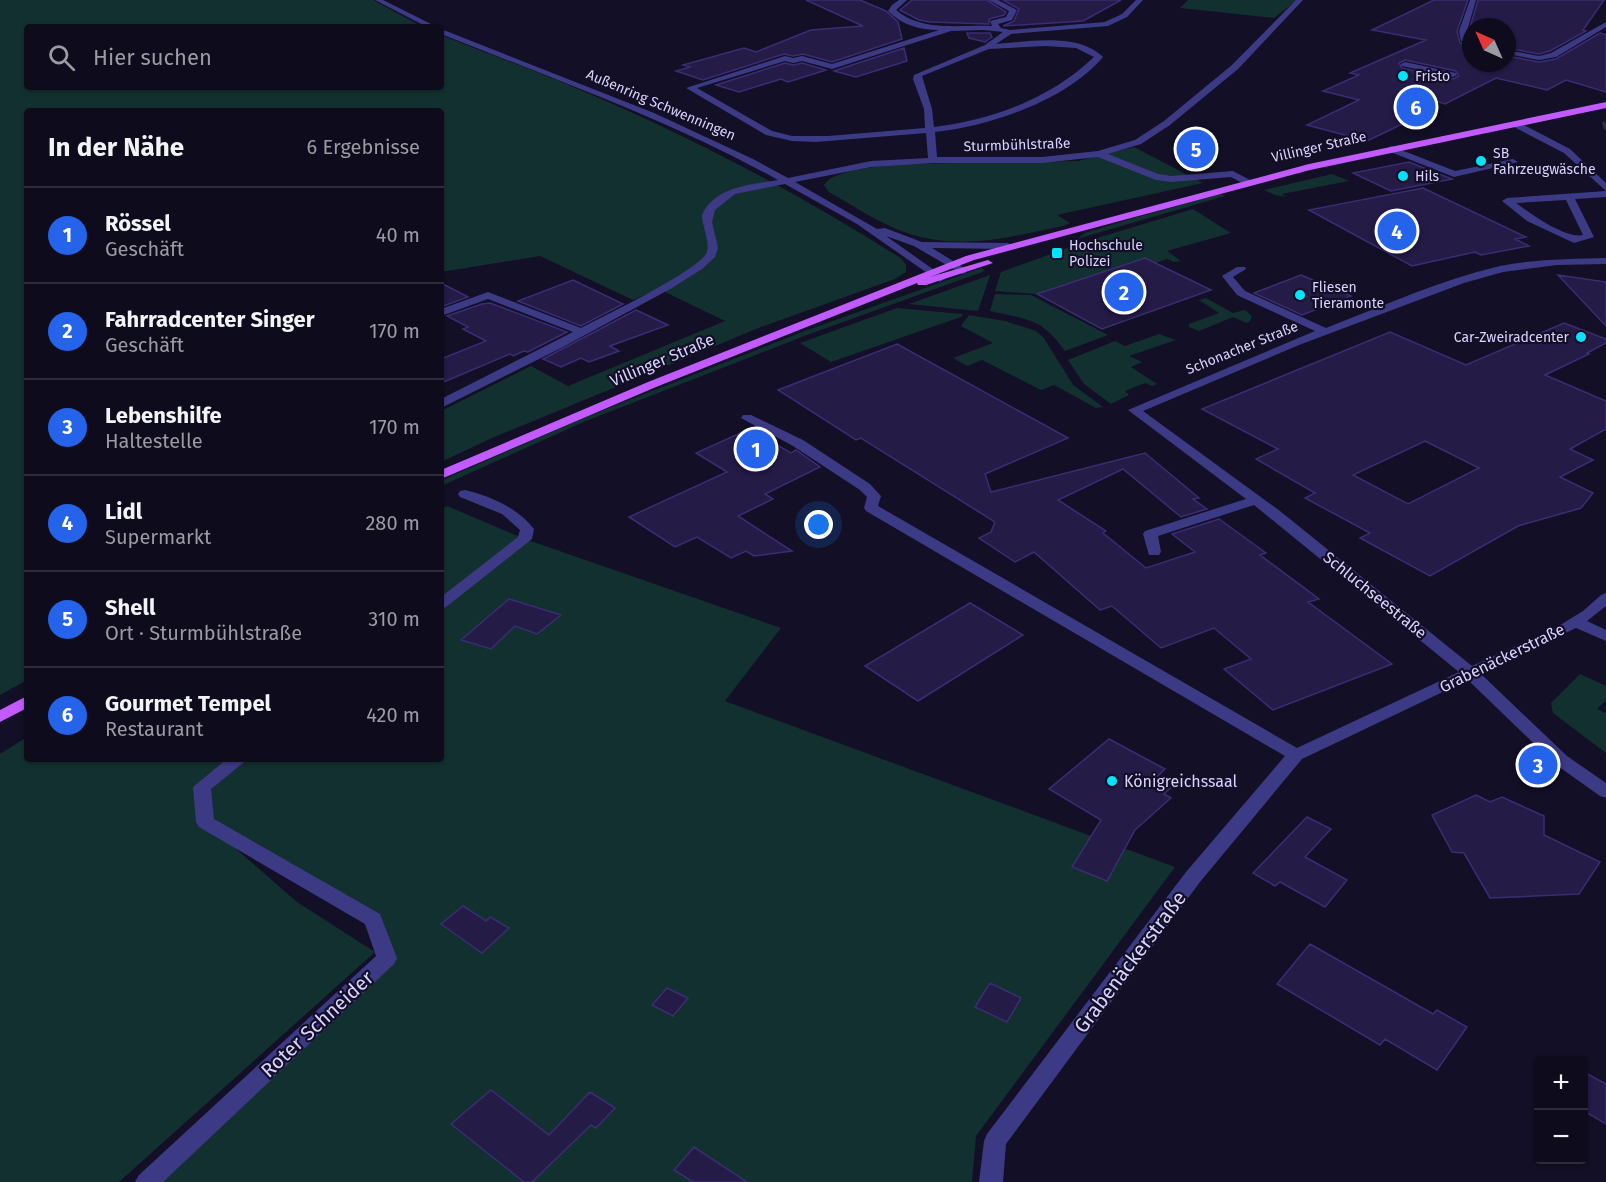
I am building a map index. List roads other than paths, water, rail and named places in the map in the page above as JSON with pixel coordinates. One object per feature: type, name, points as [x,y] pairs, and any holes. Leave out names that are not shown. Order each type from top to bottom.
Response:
[{"type":"main road","name":"Villinger Straße","points":[[444,473],[722,354],[901,287],[928,272],[950,264],[1008,246],[1043,240],[1249,183],[1391,149],[1570,116],[1606,105]]},
{"type":"main road","name":"Villinger Straße","points":[[901,287],[962,272],[1031,248],[1043,240]]},
{"type":"main road","points":[[0,717],[24,703]]},
{"type":"street","points":[[378,0],[427,24]]},
{"type":"street","points":[[904,0],[894,6],[892,11],[916,24],[948,30],[998,28],[1010,32]]},
{"type":"street","points":[[992,0],[1013,10],[1009,18],[993,23],[998,28]]},
{"type":"street","points":[[933,160],[928,110],[917,79],[918,75],[988,47],[1010,32],[1118,21],[1126,17],[1140,0]]},
{"type":"street","name":"Sturmbühlstraße","points":[[582,332],[682,277],[709,258],[714,246],[707,228],[708,211],[716,202],[732,192],[871,164],[933,160],[1042,160],[1099,154],[1138,142],[1167,123],[1235,67],[1300,0]]},
{"type":"street","points":[[1467,18],[1473,0]]},
{"type":"street","points":[[1516,54],[1539,58],[1553,55],[1606,24]]},
{"type":"street","points":[[948,30],[832,67],[802,58],[793,61],[784,58],[690,87],[751,123],[780,137],[811,140],[931,130],[979,122],[1022,109],[1050,94],[1099,57],[1089,50],[1054,44],[988,47]]},
{"type":"street","name":"Außenring Schwenningen","points":[[444,31],[673,125],[789,182],[861,222],[939,279]]},
{"type":"street","points":[[1406,64],[1453,75]]},
{"type":"street","points":[[1516,125],[1566,151],[1606,188]]},
{"type":"street","points":[[1391,149],[1454,174],[1513,162]]},
{"type":"street","points":[[1099,154],[1156,177],[1182,178],[1234,172],[1249,183]]},
{"type":"street","points":[[1569,197],[1589,237],[1574,240],[1531,219],[1507,201],[1606,194]]},
{"type":"street","name":"Außenring Schwenningen","points":[[861,222],[918,244],[962,272]]},
{"type":"street","points":[[918,244],[1008,246]]},
{"type":"street","name":"Schonacher Straße","points":[[1134,410],[1326,332],[1460,281],[1502,269],[1557,262],[1606,261]]},
{"type":"street","points":[[1241,269],[1227,276],[1241,293],[1326,332]]},
{"type":"street","points":[[444,312],[488,296],[582,332]]},
{"type":"street","points":[[444,402],[582,332]]},
{"type":"street","points":[[444,390],[456,396]]},
{"type":"street","name":"Schluchseestraße","points":[[1134,410],[1257,500],[1471,674],[1561,759],[1606,792]]},
{"type":"street","points":[[747,418],[798,443],[865,487],[874,496],[871,508],[1296,755]]},
{"type":"street","points":[[444,602],[525,539],[527,529],[520,519],[508,511],[465,494]]},
{"type":"street","points":[[1154,552],[1150,534],[1257,500]]},
{"type":"street","name":"Grabenäckerstraße","points":[[991,1182],[995,1141],[1193,877],[1296,755],[1471,674],[1575,622],[1606,598]]},
{"type":"street","points":[[1575,622],[1606,636]]},
{"type":"street","name":"Roter Schneider","points":[[147,1182],[387,958],[373,920],[205,822],[202,787],[235,762]]},
{"type":"place","name":"Fristo","points":[[1403,76]]},
{"type":"place","name":"Gourmet Tempel","points":[[1416,107]]},
{"type":"place","name":"Shell","points":[[1196,149]]},
{"type":"place","name":"SB Fahrzeugwäsche","points":[[1481,161]]},
{"type":"place","name":"Hils","points":[[1403,176]]},
{"type":"place","name":"Lidl","points":[[1397,231]]},
{"type":"place","name":"Hochschule Polizei","points":[[1057,253]]},
{"type":"place","name":"Fahrradcenter Singer","points":[[1124,292]]},
{"type":"place","name":"Fliesen Tieramonte","points":[[1300,295]]},
{"type":"place","name":"Car-Zweiradcenter","points":[[1581,337]]},
{"type":"place","name":"Rössel","points":[[756,449]]},
{"type":"place","name":"Lebenshilfe","points":[[1538,765]]},
{"type":"place","name":"Königreichssaal","points":[[1112,781]]}]
